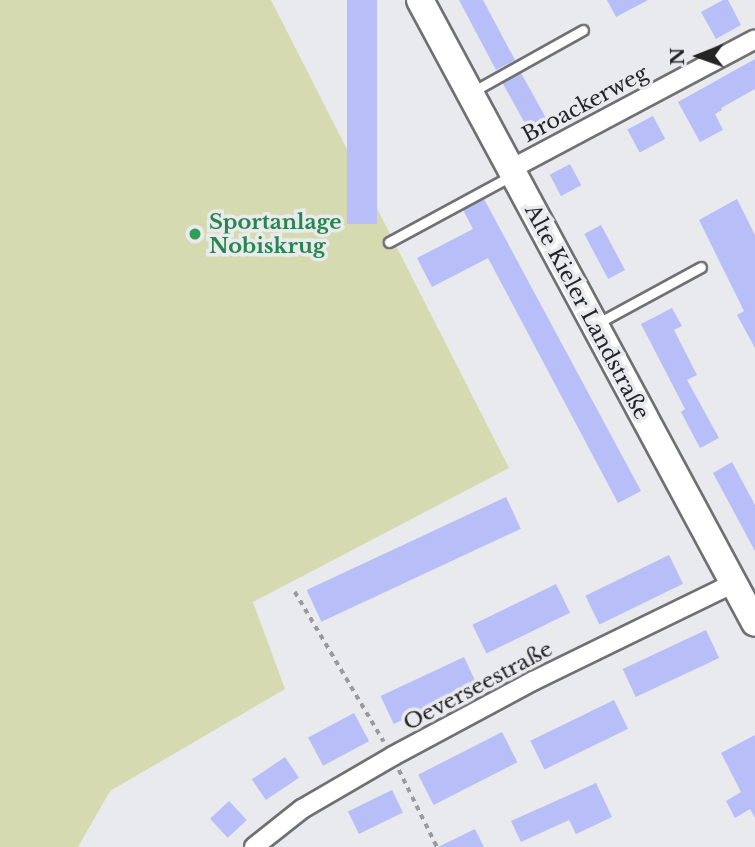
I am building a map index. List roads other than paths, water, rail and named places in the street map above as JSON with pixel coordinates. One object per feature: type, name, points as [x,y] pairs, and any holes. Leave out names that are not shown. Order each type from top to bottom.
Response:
[{"type":"street","name":"Alte Kieler Landstraße","points":[[420,0],[754,619]]},
{"type":"street","name":"Broackerweg","points":[[513,172],[755,39]]},
{"type":"street","name":"Oeverseestraße","points":[[254,847],[302,809],[393,756],[533,681],[734,583]]},
{"type":"lane","points":[[470,93],[583,30]]},
{"type":"lane","points":[[389,243],[513,172]]},
{"type":"lane","points":[[594,325],[701,267]]},
{"type":"place","name":"Sportanlage Nobiskrug","points":[[195,234]]}]
